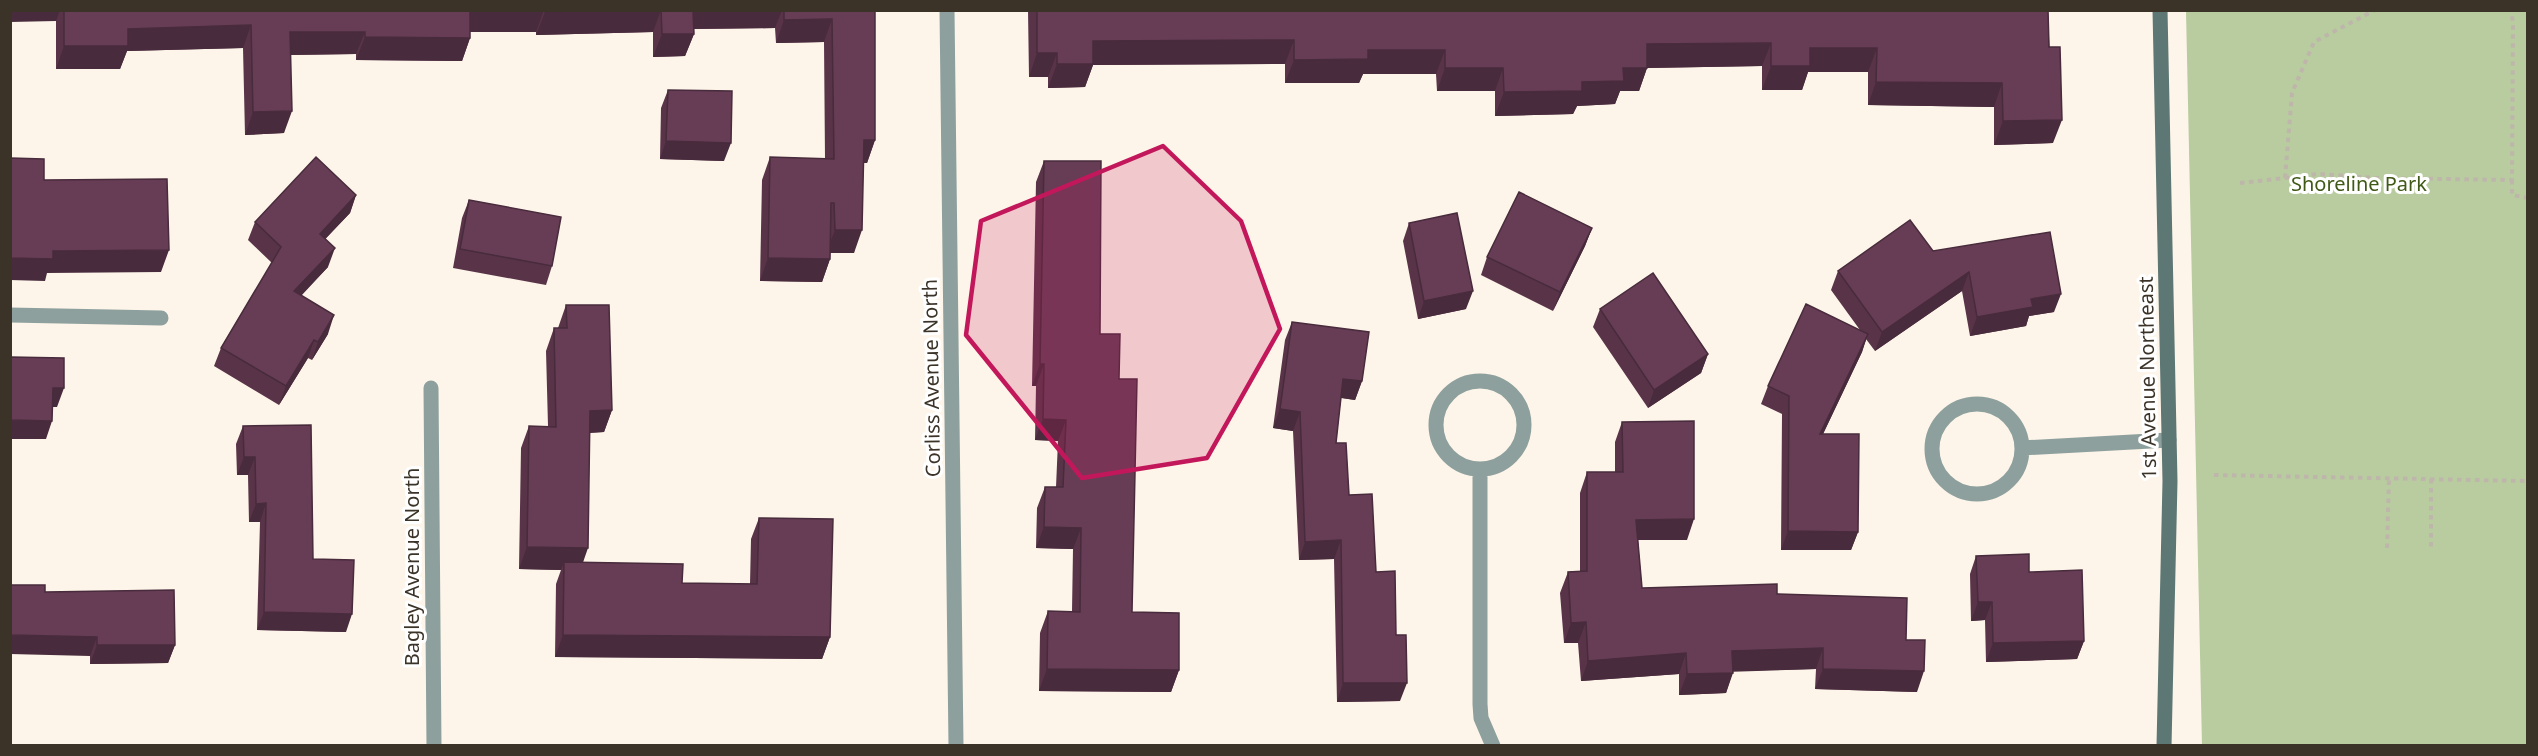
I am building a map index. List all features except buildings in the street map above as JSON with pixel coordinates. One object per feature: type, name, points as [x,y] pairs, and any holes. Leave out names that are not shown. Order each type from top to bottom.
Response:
[{"type":"street","name":"Corliss Avenue North","points":[[947,10],[956,746]]},
{"type":"street","name":"1st Avenue Northeast","points":[[2160,10],[2169,440],[2164,746]]},
{"type":"street","points":[[10,315],[160,318]]},
{"type":"street","points":[[1480,380],[1495,382],[1509,390],[1519,402],[1524,417],[1524,432],[1519,447],[1509,459],[1495,467],[1480,469],[1458,463],[1441,447],[1435,432],[1435,417],[1441,402],[1451,390],[1464,382],[1480,380]]},
{"type":"street","name":"Bagley Avenue North","points":[[431,388],[434,746]]},
{"type":"street","points":[[1983,404],[1998,409],[2010,419],[2019,432],[2022,448],[2020,463],[2012,477],[2001,487],[1986,493],[1970,494],[1955,489],[1943,479],[1935,466],[1931,451],[1934,435],[1947,416],[1967,405],[1983,404]]},
{"type":"street","points":[[2022,448],[2169,440]]},
{"type":"street","points":[[1480,469],[1480,704],[1481,718],[1493,746]]},
{"type":"path","points":[[2285,178],[2292,93],[2314,42],[2375,10]]},
{"type":"path","points":[[2511,10],[2513,23],[2512,195],[2528,198]]},
{"type":"path","points":[[2240,183],[2319,174],[2376,178],[2512,180]]},
{"type":"path","points":[[2214,475],[2528,481]]},
{"type":"path","points":[[2387,548],[2389,479]]},
{"type":"path","points":[[2431,479],[2431,548]]},
{"type":"highlighted area","points":[[1163,146],[1241,221],[1280,329],[1207,458],[1082,478],[966,335],[981,221]]},
{"type":"green space","name":"Shoreline Park","points":[[2186,11],[2527,11],[2527,745],[2202,745]]}]
